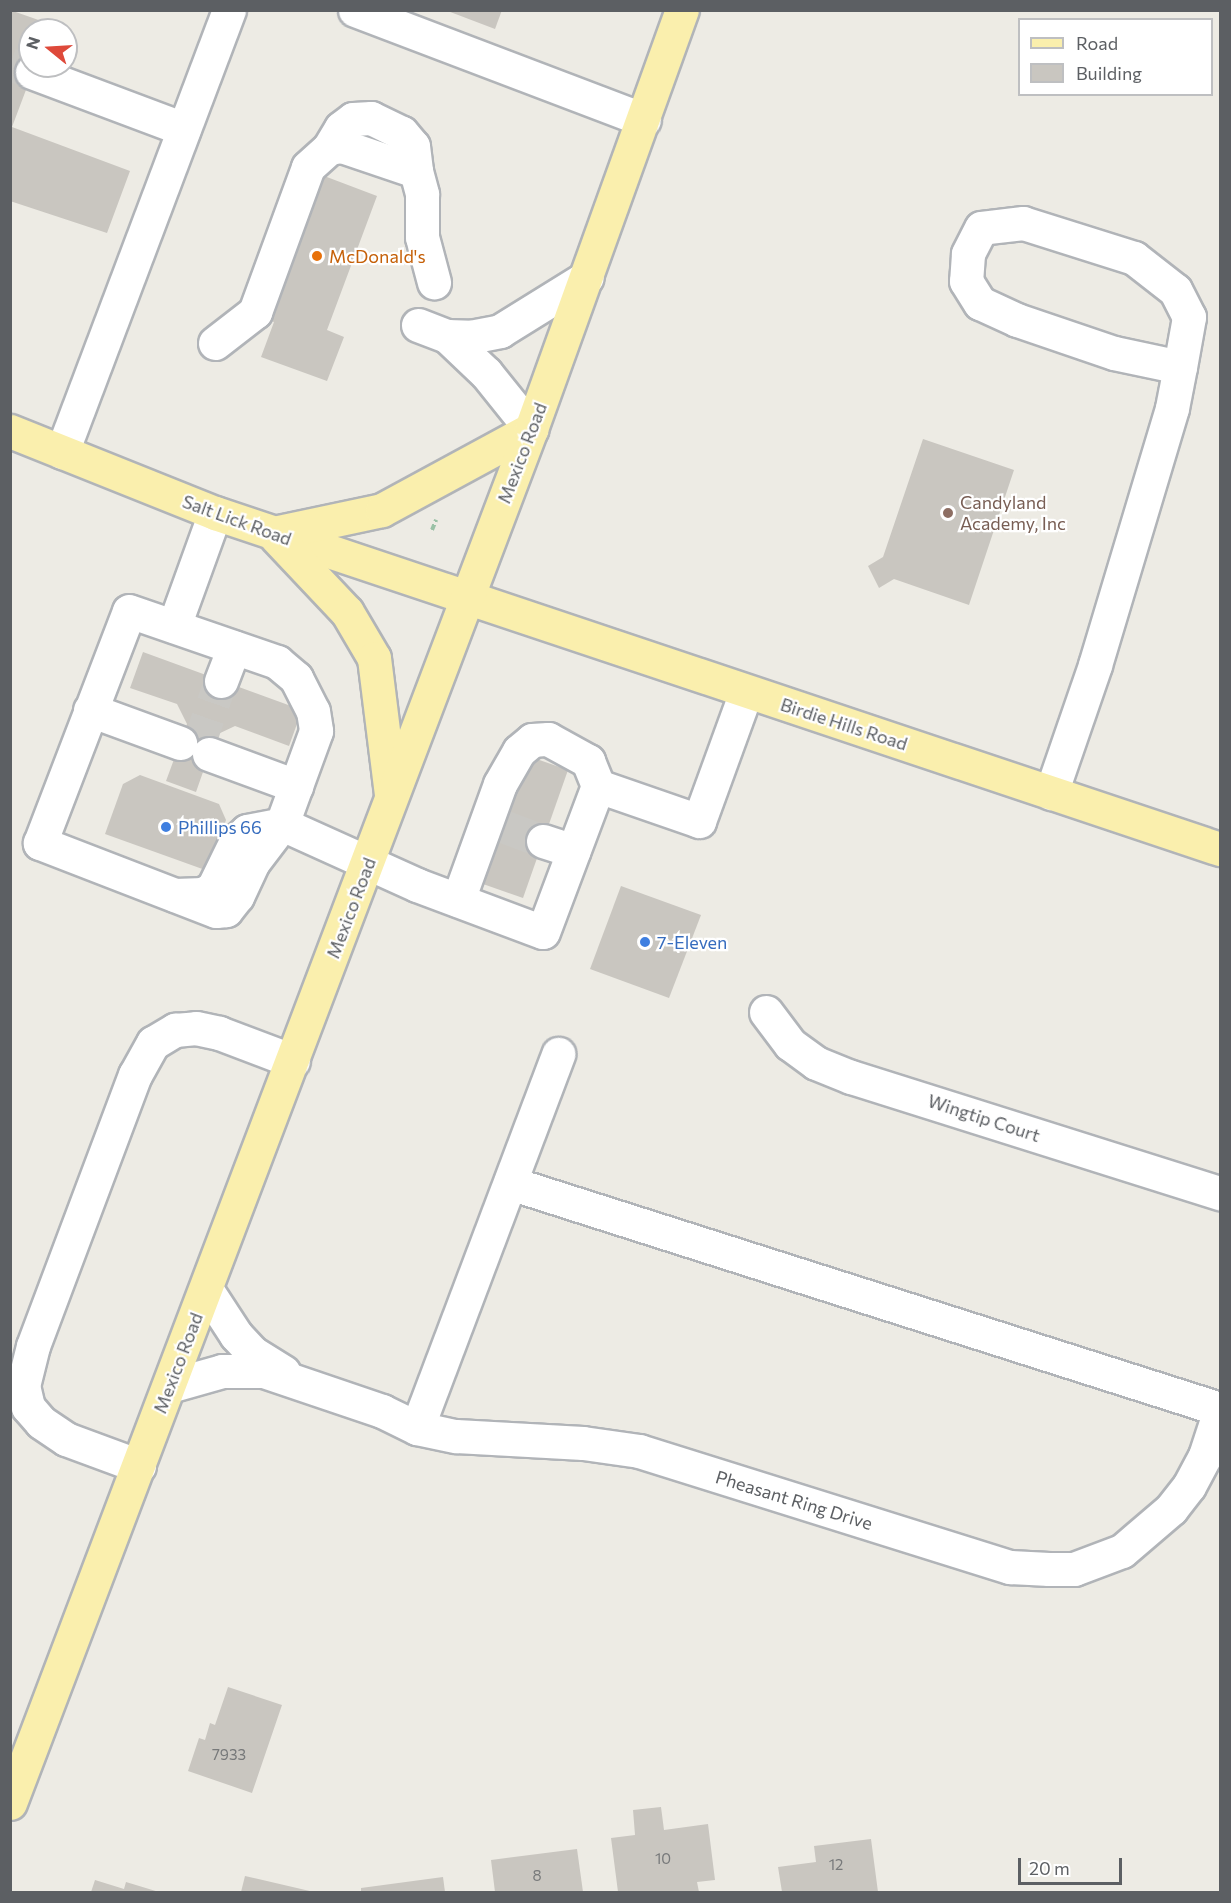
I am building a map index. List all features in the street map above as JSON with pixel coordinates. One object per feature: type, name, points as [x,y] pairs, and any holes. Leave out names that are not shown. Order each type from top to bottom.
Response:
[{"type":"main road","name":"Mexico Road","points":[[10,1803],[369,862],[588,277],[682,10]]},
{"type":"main road","points":[[273,533],[382,510],[531,429]]},
{"type":"main road","name":"Salt Lick Road","points":[[10,431],[215,513],[467,600]]},
{"type":"main road","points":[[273,533],[347,612],[374,658],[392,799]]},
{"type":"main road","name":"Birdie Hills Road","points":[[467,600],[1221,849]]},
{"type":"street","points":[[62,452],[229,10]]},
{"type":"street","points":[[355,10],[644,120]]},
{"type":"street","points":[[48,78],[184,129]]},
{"type":"street","points":[[215,343],[255,312],[309,167],[329,148],[341,128],[352,119],[371,118],[402,133],[413,146],[416,171],[423,194],[422,237],[434,282]]},
{"type":"street","points":[[1051,793],[1098,654],[1172,408],[1180,367],[1189,317],[1175,290],[1134,258],[1023,223],[981,228],[968,254],[966,281],[980,303],[1017,320],[1114,353],[1180,367]]},
{"type":"street","points":[[531,429],[486,373],[432,330],[470,337],[500,331],[588,277]]},
{"type":"street","points":[[174,626],[215,513]]},
{"type":"street","points":[[282,824],[316,731],[313,711],[296,678],[277,662],[129,611],[40,843],[175,895],[204,894],[213,888],[236,841],[247,831],[282,824],[458,900],[543,932],[598,786],[588,761],[548,739],[532,740],[519,751],[500,784],[495,823],[458,900]]},
{"type":"street","points":[[221,681],[234,647]]},
{"type":"street","points":[[598,786],[699,820],[746,692]]},
{"type":"street","points":[[90,710],[296,786]]},
{"type":"street","points":[[543,841],[573,851]]},
{"type":"street","name":"Wingtip Court","points":[[766,1012],[790,1044],[816,1063],[851,1077],[1221,1193]]},
{"type":"street","points":[[138,1466],[66,1439],[41,1422],[28,1407],[23,1386],[33,1346],[135,1075],[153,1043],[175,1030],[196,1028],[293,1061]]},
{"type":"street","points":[[417,1428],[558,1053]]},
{"type":"street","points":[[510,1183],[1221,1409]]},
{"type":"street","points":[[206,1289],[253,1353],[295,1379]]},
{"type":"street","points":[[169,1386],[246,1369],[295,1379]]},
{"type":"street","name":"Pheasant Ring Drive","points":[[295,1379],[417,1428],[456,1436],[583,1443],[639,1451],[1010,1567],[1074,1569],[1122,1551],[1171,1509],[1189,1486],[1205,1456],[1221,1409]]},
{"type":"building","points":[[10,10],[33,18],[18,18],[18,78],[30,78],[12,127],[130,171],[107,233],[10,201]]},
{"type":"building","points":[[445,10],[502,10],[495,29]]},
{"type":"building","name":"McDonald's","points":[[311,171],[377,196],[327,330],[344,337],[327,381],[261,357],[274,322],[258,316]]},
{"type":"building","name":"Candyland Academy, Inc","points":[[923,439],[1014,470],[969,605],[894,579],[879,588],[868,566],[883,557]]},
{"type":"building","name":"Phillips 66","points":[[143,652],[302,710],[289,746],[235,726],[216,735],[196,792],[166,781],[187,724],[177,704],[130,688]]},
{"type":"building","points":[[528,756],[568,770],[523,898],[483,884]]},
{"type":"building","name":"Phillips 66","points":[[140,775],[219,804],[226,820],[208,871],[105,834],[123,784]]},
{"type":"building","name":"7-Eleven","points":[[621,886],[701,915],[669,998],[590,969]]},
{"type":"building","points":[[228,1687],[282,1705],[252,1793],[188,1771],[199,1738],[205,1740],[210,1723],[215,1725]]},
{"type":"building","points":[[661,1807],[664,1830],[708,1824],[715,1880],[697,1882],[699,1892],[618,1892],[611,1838],[635,1835],[633,1810]]},
{"type":"building","points":[[871,1839],[878,1892],[782,1892],[778,1867],[816,1862],[814,1846]]},
{"type":"building","points":[[577,1849],[583,1892],[495,1892],[491,1860]]},
{"type":"building","points":[[245,1876],[314,1892],[241,1892]]},
{"type":"building","points":[[443,1877],[445,1892],[361,1892],[361,1888]]},
{"type":"building","points":[[95,1880],[124,1889],[126,1882],[159,1892],[91,1892]]},
{"type":"tunnel","points":[[10,64],[18,67]]},
{"type":"tunnel","points":[[197,749],[221,681]]},
{"type":"tunnel","points":[[503,826],[543,841]]},
{"type":"place","name":"McDonald's","points":[[317,256]]},
{"type":"place","name":"Candyland Academy, Inc","points":[[948,513]]},
{"type":"place","name":"Phillips 66","points":[[166,827]]},
{"type":"place","name":"7-Eleven","points":[[645,942]]}]
